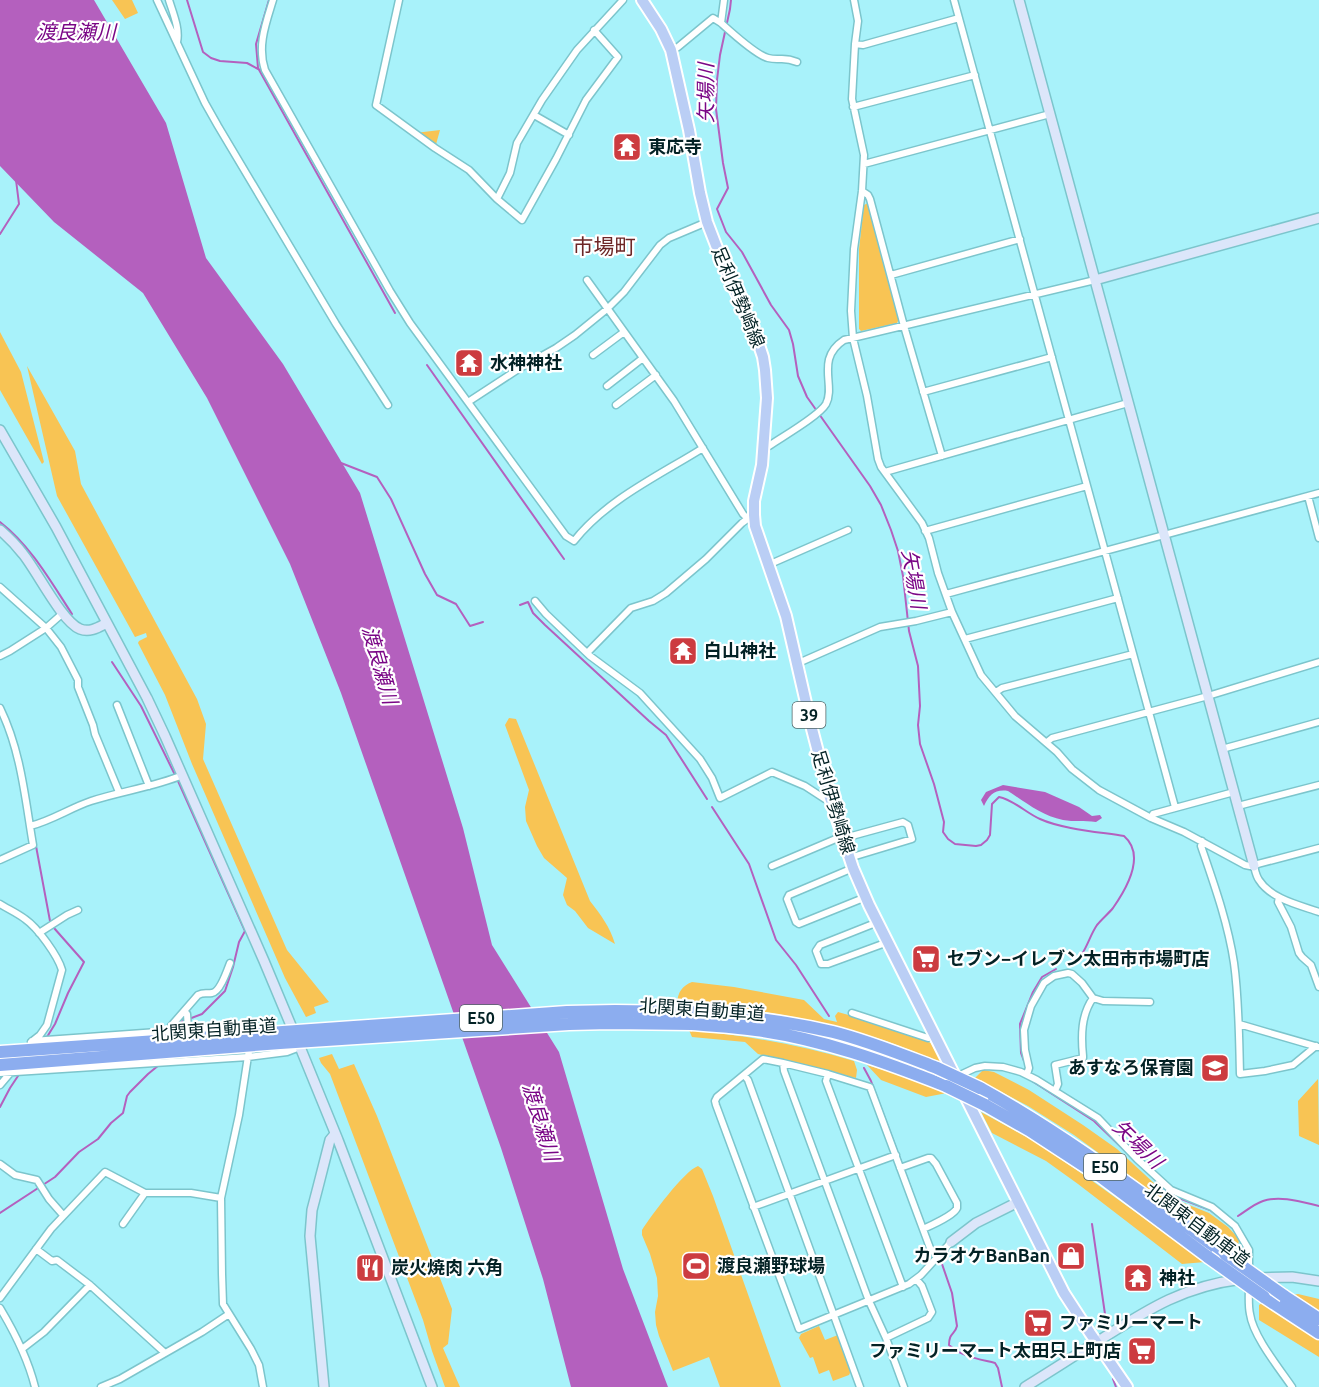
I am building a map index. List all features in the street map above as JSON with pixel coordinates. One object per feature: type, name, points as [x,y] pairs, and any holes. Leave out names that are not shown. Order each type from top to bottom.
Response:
[{"type":"highway","name":"北関東自動車道","points":[[0,1052],[567,1012],[615,1011],[690,1018],[757,1030],[831,1046],[950,1082],[1101,1177],[1208,1257],[1319,1333]]},
{"type":"highway","name":"北関東自動車道","points":[[0,1065],[280,1043],[736,1015],[835,1032],[884,1047],[937,1068],[1013,1106],[1088,1155],[1319,1319]]},
{"type":"main road","name":"足利伊勢崎線","points":[[642,0],[661,29],[671,50],[706,222],[754,331],[763,357],[767,398],[762,465],[751,517],[786,616],[814,738],[842,838],[866,897],[934,1035],[950,1082],[1018,1202],[1067,1299],[1127,1387]]},
{"type":"street","points":[[157,0],[205,103],[336,324],[388,405]]},
{"type":"street","points":[[170,0],[177,30],[176,42]]},
{"type":"street","points":[[273,0],[261,46],[265,70],[410,323],[566,536],[574,541],[580,533],[630,491],[703,448]]},
{"type":"street","points":[[399,0],[376,105],[469,170],[497,199],[522,220],[586,100],[618,57],[594,30]]},
{"type":"street","points":[[497,199],[510,172],[517,142],[542,100],[577,50],[623,0]]},
{"type":"street","points":[[721,23],[724,0]]},
{"type":"street","points":[[855,0],[858,21],[852,80],[853,107],[864,164],[854,249],[851,311],[853,338],[867,396],[878,459],[919,517],[952,612],[981,675],[1015,716],[1047,742],[1072,769],[1112,798],[1151,818],[1184,832],[1245,865],[1254,866],[1319,848]]},
{"type":"street","points":[[954,0],[1175,807]]},
{"type":"street","points":[[1019,0],[1254,866],[1259,880],[1269,890],[1279,897],[1319,912]]},
{"type":"street","points":[[671,50],[678,47],[713,18],[762,56],[774,59],[788,58],[797,62]]},
{"type":"street","points":[[855,44],[863,45],[959,18]]},
{"type":"street","points":[[853,107],[975,75]]},
{"type":"street","points":[[864,164],[1050,114]]},
{"type":"street","points":[[534,115],[569,135]]},
{"type":"street","points":[[862,191],[870,199],[942,456]]},
{"type":"street","points":[[763,446],[769,446],[813,416],[826,404],[828,398],[827,370],[831,356],[838,344],[844,340],[1095,280],[1319,218]]},
{"type":"street","points":[[468,402],[575,335],[626,290],[660,245],[669,238],[706,222]]},
{"type":"street","points":[[891,275],[1020,239]]},
{"type":"street","points":[[587,279],[656,375],[743,514],[751,517],[666,593],[653,601],[631,608],[587,653]]},
{"type":"street","points":[[593,355],[624,332]]},
{"type":"street","points":[[923,392],[1052,357]]},
{"type":"street","points":[[607,386],[643,358]]},
{"type":"street","points":[[616,405],[656,375]]},
{"type":"street","points":[[885,472],[1128,403]]},
{"type":"street","points":[[0,430],[56,527],[147,698],[183,775],[300,1047],[432,1387]]},
{"type":"street","points":[[925,531],[1087,486]]},
{"type":"street","points":[[946,594],[1319,493]]},
{"type":"street","points":[[1308,496],[1319,538]]},
{"type":"street","points":[[0,530],[24,555],[63,613],[75,626],[83,630],[97,628],[107,623]]},
{"type":"street","points":[[768,565],[849,530]]},
{"type":"street","points":[[0,587],[46,628],[61,647],[78,680],[78,687],[93,725],[94,734],[119,792]]},
{"type":"street","points":[[965,639],[1118,598]]},
{"type":"street","points":[[535,600],[546,614],[587,653],[640,693],[700,759],[712,778],[720,798],[772,772],[805,786],[825,798],[830,798]]},
{"type":"street","points":[[797,662],[803,662],[880,627],[952,612]]},
{"type":"street","points":[[0,656],[46,628],[63,613]]},
{"type":"street","points":[[996,692],[1002,688],[1133,654]]},
{"type":"street","points":[[1047,742],[1052,738],[1208,696],[1319,662]]},
{"type":"street","points":[[117,705],[149,786]]},
{"type":"street","points":[[0,708],[10,731],[21,769],[33,845],[0,860]]},
{"type":"street","points":[[1222,749],[1319,722]]},
{"type":"street","points":[[30,826],[89,801],[166,782],[183,775]]},
{"type":"street","points":[[1238,806],[1319,785]]},
{"type":"street","points":[[1151,818],[1153,814],[1175,807],[1234,792]]},
{"type":"street","points":[[772,866],[838,838],[903,822],[908,825],[912,839],[851,863],[789,895],[787,899],[796,922],[799,924],[866,897]]},
{"type":"street","points":[[1202,841],[1201,846],[1228,934],[1234,963],[1240,1074],[1293,1065],[1317,1046]]},
{"type":"street","points":[[1279,897],[1278,902],[1291,927],[1299,953],[1311,965],[1319,987]]},
{"type":"street","points":[[0,904],[27,920],[39,933],[62,970],[46,1025],[40,1035],[27,1045],[11,1072],[0,1085]]},
{"type":"street","points":[[39,933],[78,910]]},
{"type":"street","points":[[878,922],[820,945],[816,951],[819,961],[821,964],[828,964],[888,942]]},
{"type":"street","points":[[171,1026],[201,994],[213,993],[218,989],[230,963]]},
{"type":"street","points":[[1027,1074],[1029,1068],[1024,1050],[1024,1026],[1034,1000],[1044,983],[1054,976],[1072,974],[1093,998],[1103,1001],[1150,1002]]},
{"type":"street","points":[[1055,1091],[1058,1084],[1055,1065],[1083,1058],[1081,1038],[1085,1012],[1093,998]]},
{"type":"street","points":[[184,1011],[187,1014],[188,1030]]},
{"type":"street","points":[[852,1013],[928,1038],[934,1035]]},
{"type":"street","points":[[1239,1024],[1317,1046]]},
{"type":"street","points":[[32,1041],[255,1025],[221,1198],[221,1219],[224,1304],[259,1365],[263,1387]]},
{"type":"street","points":[[0,1073],[248,1057],[287,1052],[300,1047]]},
{"type":"street","points":[[937,1256],[931,1251],[870,1087],[828,1074],[763,1059],[717,1097],[715,1101],[799,1329],[903,1287],[916,1279],[951,1242],[976,1223],[1018,1202]]},
{"type":"street","points":[[783,1063],[869,1301],[904,1387]]},
{"type":"street","points":[[950,1082],[975,1068],[985,1066],[1027,1074],[1098,1118],[1137,1159],[1174,1192],[1212,1207],[1230,1221],[1242,1236],[1249,1250],[1250,1315],[1253,1326],[1292,1387]]},
{"type":"street","points":[[828,1074],[826,1081],[903,1287]]},
{"type":"street","points":[[744,1075],[748,1080],[860,1387]]},
{"type":"street","points":[[324,1387],[310,1236],[312,1210],[330,1140],[335,1134]]},
{"type":"street","points":[[753,1207],[896,1155]]},
{"type":"street","points":[[900,1168],[931,1158],[957,1203],[954,1211],[923,1229]]},
{"type":"street","points":[[0,1164],[15,1175],[37,1180],[49,1200],[63,1215]]},
{"type":"street","points":[[0,1298],[63,1215],[105,1172],[145,1193],[191,1193],[221,1198]]},
{"type":"street","points":[[123,1224],[145,1193]]},
{"type":"street","points":[[36,1249],[52,1260],[57,1260],[90,1285],[165,1353]]},
{"type":"street","points":[[1025,1387],[1155,1306],[1175,1296],[1223,1281],[1249,1278],[1292,1277],[1319,1281]]},
{"type":"street","points":[[886,1338],[931,1315],[932,1312],[922,1286],[916,1279]]},
{"type":"street","points":[[22,1349],[44,1332],[90,1285]]},
{"type":"street","points":[[0,1308],[22,1349],[35,1387]]},
{"type":"street","points":[[101,1387],[120,1379],[211,1327],[229,1314]]},
{"type":"shaded area","points":[[112,0],[132,0],[138,13],[125,19]]},
{"type":"shaded area","points":[[440,130],[435,148],[415,133]]},
{"type":"shaded area","points":[[868,203],[899,319],[897,323],[861,331],[859,329],[859,249],[864,205]]},
{"type":"shaded area","points":[[0,332],[21,372],[44,462],[42,464],[0,390]]},
{"type":"shaded area","points":[[27,366],[75,451],[81,484],[197,699],[206,724],[203,759],[287,950],[329,1002],[314,1007],[316,1013],[306,1017],[285,978],[192,764],[165,695],[138,643],[147,637],[146,633],[135,637],[57,496]]},
{"type":"shaded area","points":[[509,718],[516,719],[590,901],[605,921],[615,944],[588,928],[575,911],[567,905],[563,895],[567,878],[544,858],[537,846],[526,821],[525,807],[529,790],[505,725]]},
{"type":"shaded area","points":[[692,982],[804,1000],[824,1019],[837,1022],[835,1016],[838,1012],[873,1022],[931,1043],[941,1062],[886,1041],[799,1018],[742,1008],[677,1003],[681,990]]},
{"type":"shaded area","points":[[689,1030],[772,1041],[854,1061],[857,1070],[856,1078],[758,1054],[745,1042],[692,1037]]},
{"type":"shaded area","points":[[332,1054],[339,1069],[354,1064],[377,1116],[452,1309],[448,1344],[443,1348],[460,1387],[445,1387],[423,1320],[330,1074],[319,1058]]},
{"type":"shaded area","points":[[867,1065],[947,1093],[926,1097],[881,1080]]},
{"type":"shaded area","points":[[983,1070],[994,1072],[1029,1090],[1083,1125],[1117,1149],[1169,1197],[1209,1213],[1228,1227],[1239,1239],[1237,1247],[1233,1251],[1224,1245],[1074,1135],[1028,1106],[975,1078]]},
{"type":"shaded area","points":[[1318,1079],[1319,1145],[1299,1136],[1298,1101]]},
{"type":"shaded area","points":[[981,1112],[1034,1141],[1205,1262],[1182,1264],[1046,1161],[992,1133]]},
{"type":"shaded area","name":"渡良瀬野球場","points":[[698,1166],[702,1169],[713,1196],[781,1387],[720,1387],[709,1357],[673,1371],[659,1336],[655,1312],[658,1296],[657,1278],[642,1230],[677,1185]]},
{"type":"shaded area","points":[[1293,1295],[1319,1299],[1319,1311]]},
{"type":"shaded area","points":[[1262,1303],[1319,1340],[1319,1357],[1259,1320],[1259,1305]]},
{"type":"shaded area","points":[[819,1326],[825,1340],[838,1335],[851,1371],[849,1375],[833,1381],[829,1370],[819,1374],[813,1357],[810,1358],[799,1338],[801,1334]]},
{"type":"water","name":"渡良瀬川","points":[[0,0],[94,0],[166,123],[206,258],[283,364],[360,493],[463,828],[492,945],[559,1052],[623,1269],[668,1387],[571,1387],[543,1279],[501,1148],[341,693],[290,564],[207,398],[143,293],[54,222],[0,166]]},
{"type":"water","points":[[1003,785],[1045,792],[1079,807],[1092,816],[1100,815],[1102,818],[1096,822],[1067,821],[1055,818],[1008,791],[993,794],[984,806],[981,800],[986,792]]},
{"type":"waterway","points":[[187,0],[203,52],[220,61],[247,63],[260,70]]},
{"type":"waterway","points":[[269,0],[256,44],[258,68],[395,313]]},
{"type":"waterway","name":"矢場川","points":[[731,0],[720,55],[716,109],[728,188],[717,209],[726,232],[742,252],[771,305],[789,330],[798,376],[807,397],[870,486],[891,530],[903,576],[909,631],[918,666],[920,744],[944,822],[943,832],[955,844],[981,845],[990,835],[992,804],[999,797],[1049,822],[1081,830],[1124,836],[1134,852],[1132,872],[1124,891],[1113,908],[1097,925],[1081,956],[1072,964]]},
{"type":"waterway","points":[[0,234],[19,204],[16,180]]},
{"type":"waterway","points":[[427,365],[564,559]]},
{"type":"waterway","points":[[341,463],[377,477],[391,499],[437,595],[456,604],[470,626],[483,622]]},
{"type":"waterway","points":[[0,522],[31,553],[72,614]]},
{"type":"waterway","points":[[520,605],[528,602],[533,613],[545,625],[666,735],[707,799]]},
{"type":"waterway","points":[[112,662],[141,706],[178,781],[245,931],[239,942],[225,991],[202,1014],[181,1022],[178,1028]]},
{"type":"waterway","points":[[712,807],[749,864],[776,940],[796,965],[829,1016]]},
{"type":"waterway","points":[[36,846],[50,921],[84,962],[47,1037]]},
{"type":"waterway","name":"矢場川","points":[[1024,1061],[1021,1053],[1020,1024],[1042,977],[1056,969]]},
{"type":"waterway","points":[[0,1213],[55,1177],[79,1152],[98,1139],[123,1113],[130,1092],[159,1065]]},
{"type":"waterway","points":[[864,1068],[912,1191]]},
{"type":"waterway","points":[[0,1107],[20,1073]]},
{"type":"waterway","name":"矢場川","points":[[1032,1081],[1094,1121],[1171,1195],[1210,1210],[1221,1218]]},
{"type":"waterway","name":"矢場川","points":[[1238,1216],[1256,1204],[1270,1199],[1291,1200],[1319,1206]]},
{"type":"waterway","points":[[1092,1224],[1106,1321]]},
{"type":"waterway","points":[[942,1264],[952,1293],[957,1326],[949,1345],[965,1355],[995,1363],[1002,1387]]},
{"type":"waterway","points":[[1113,1379],[1116,1387]]},
{"type":"place","name":"東応寺","points":[[627,147]]},
{"type":"place","name":"水神神社","points":[[469,363]]},
{"type":"place","name":"白山神社","points":[[683,651]]},
{"type":"place","name":"セブン−イレブン太田市市場町店","points":[[926,959]]},
{"type":"place","name":"あすなろ保育園","points":[[1215,1068]]},
{"type":"place","name":"カラオケBanBan","points":[[1071,1256]]},
{"type":"place","name":"渡良瀬野球場","points":[[696,1266]]},
{"type":"place","name":"炭火焼肉 六角","points":[[370,1268]]},
{"type":"place","name":"神社","points":[[1138,1278]]},
{"type":"place","name":"ファミリーマート","points":[[1038,1323]]},
{"type":"place","name":"ファミリーマート太田只上町店","points":[[1142,1351]]},
{"type":"district","name":"市場町","points":[[604,247]]}]
